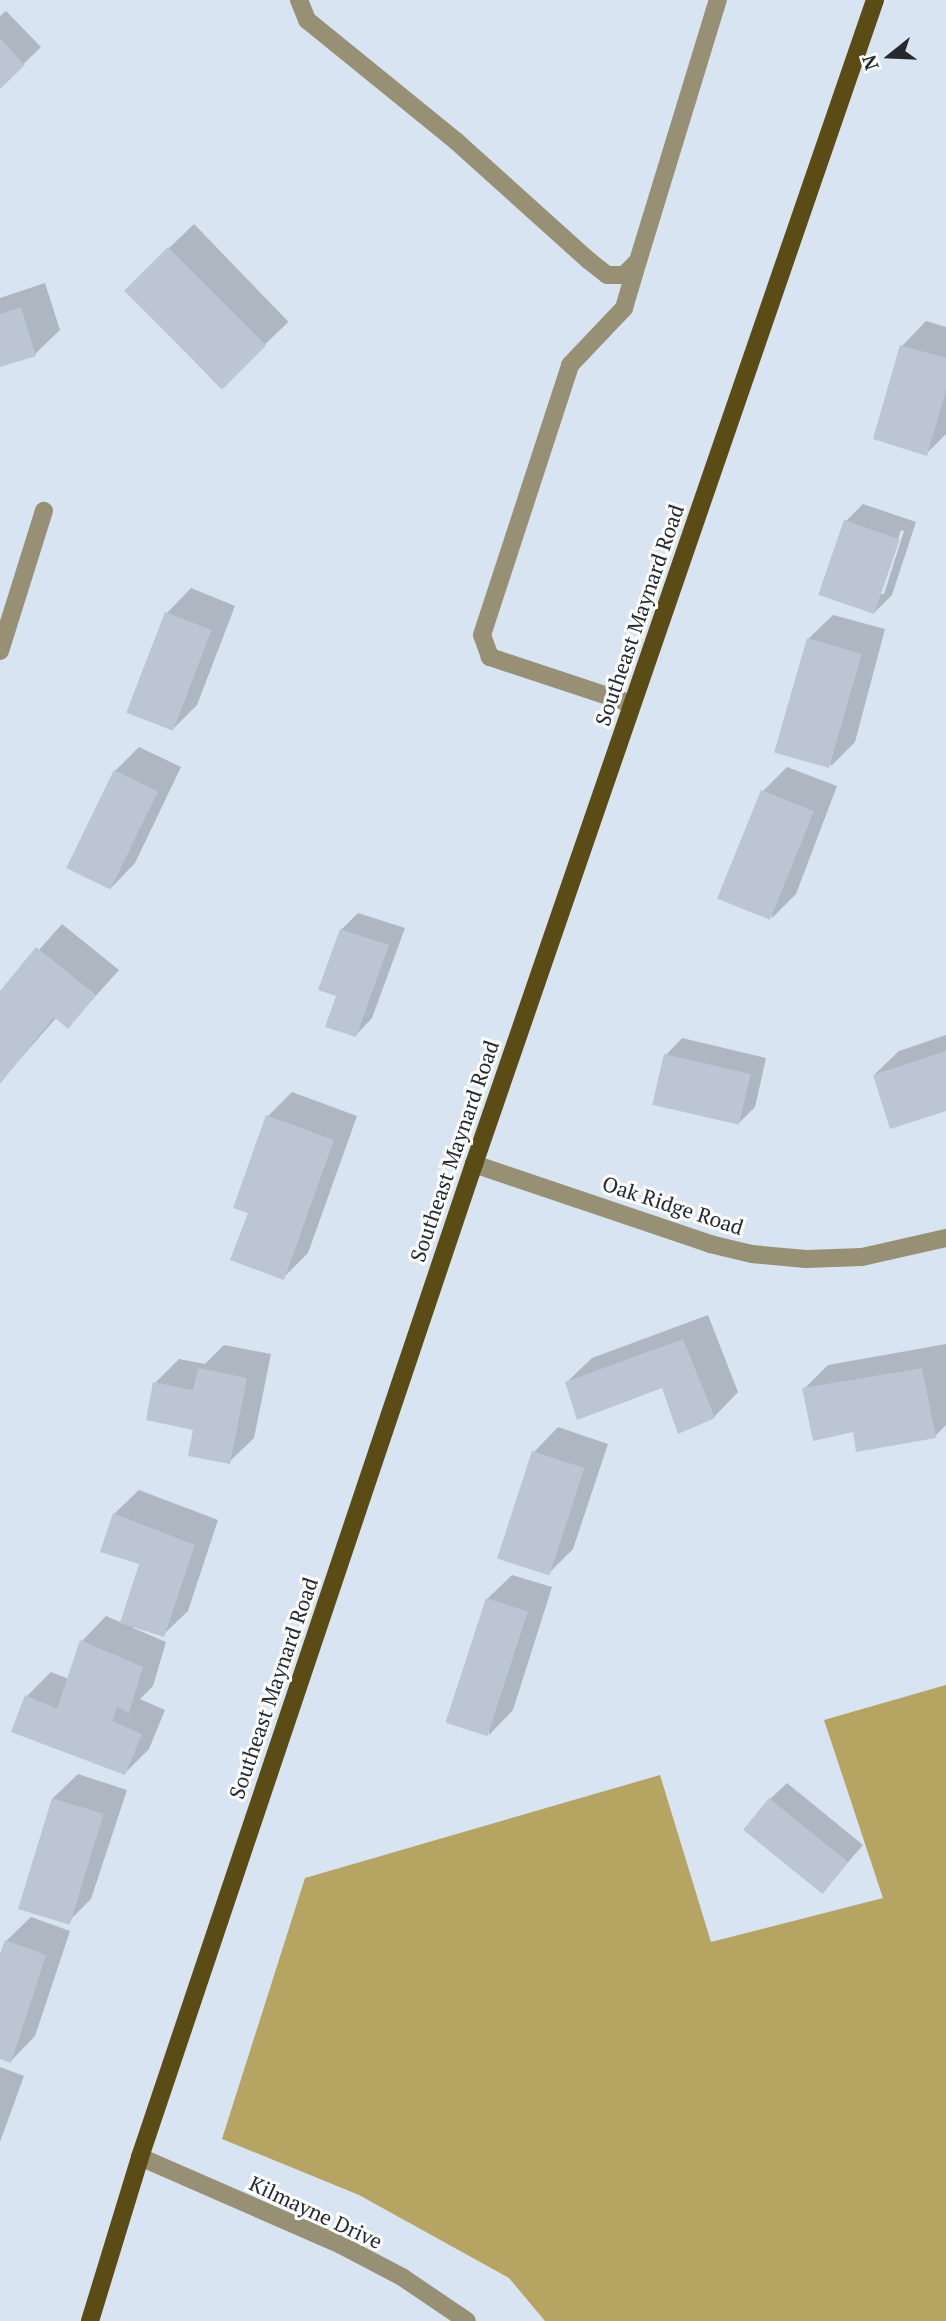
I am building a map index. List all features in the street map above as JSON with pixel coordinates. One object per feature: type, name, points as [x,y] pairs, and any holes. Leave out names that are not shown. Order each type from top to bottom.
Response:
[{"type":"main road","name":"Southeast Maynard Road","points":[[90,2321],[140,2157],[474,1164],[875,0]]},
{"type":"street","points":[[299,0],[307,20],[456,141],[607,275],[624,275],[638,261]]},
{"type":"street","points":[[632,705],[490,657],[482,635],[570,365],[624,308],[718,0]]},
{"type":"street","points":[[0,650],[44,511]]},
{"type":"street","name":"Oak Ridge Road","points":[[474,1164],[710,1244],[752,1254],[806,1259],[863,1257],[946,1238]]},
{"type":"street","name":"Kilmayne Drive","points":[[140,2157],[341,2245],[402,2277],[467,2321]]},
{"type":"shaded area","points":[[946,1685],[946,2321],[545,2321],[509,2278],[359,2195],[222,2139],[305,1878],[660,1775],[711,1942],[883,1898],[824,1720]]},
{"type":"building","points":[[0,38],[25,65],[0,89]]},
{"type":"building","points":[[168,247],[266,345],[222,389],[124,291]]},
{"type":"building","points":[[21,307],[36,356],[0,367],[0,314]]},
{"type":"building","points":[[900,345],[946,358],[946,390],[927,456],[873,439]]},
{"type":"building","points":[[844,520],[900,539],[874,614],[818,595]]},
{"type":"building","points":[[165,612],[212,630],[173,731],[126,713]]},
{"type":"building","points":[[807,638],[862,654],[829,768],[774,752]]},
{"type":"building","points":[[114,770],[158,791],[110,889],[66,868]]},
{"type":"building","points":[[761,790],[814,811],[770,920],[717,898]]},
{"type":"building","points":[[340,929],[389,945],[356,1037],[325,1027],[336,996],[318,990]]},
{"type":"building","points":[[36,947],[96,995],[68,1029],[54,1017],[0,1084],[0,991]]},
{"type":"building","points":[[946,1051],[946,1111],[890,1129],[873,1075]]},
{"type":"building","points":[[664,1054],[751,1074],[739,1125],[652,1105]]},
{"type":"building","points":[[266,1115],[334,1140],[284,1280],[230,1260],[248,1213],[233,1208]]},
{"type":"building","points":[[683,1339],[715,1418],[678,1434],[662,1388],[577,1420],[565,1382]]},
{"type":"building","points":[[198,1368],[247,1378],[230,1464],[188,1456],[193,1430],[146,1420],[153,1382],[193,1390]]},
{"type":"building","points":[[922,1368],[936,1438],[856,1452],[853,1432],[813,1441],[802,1388]]},
{"type":"building","points":[[532,1451],[584,1468],[549,1575],[497,1558]]},
{"type":"building","points":[[113,1513],[195,1545],[164,1637],[120,1623],[139,1564],[100,1552]]},
{"type":"building","points":[[486,1598],[528,1612],[487,1736],[446,1723]]},
{"type":"building","points":[[80,1640],[143,1667],[129,1713],[117,1707],[112,1721],[142,1734],[125,1775],[11,1732],[25,1695],[57,1709]]},
{"type":"building","points":[[52,1798],[104,1814],[70,1925],[18,1909]]},
{"type":"building","points":[[769,1798],[848,1862],[822,1894],[743,1830]]},
{"type":"building","points":[[5,1940],[46,1955],[11,2063],[0,2059],[0,1954]]}]
